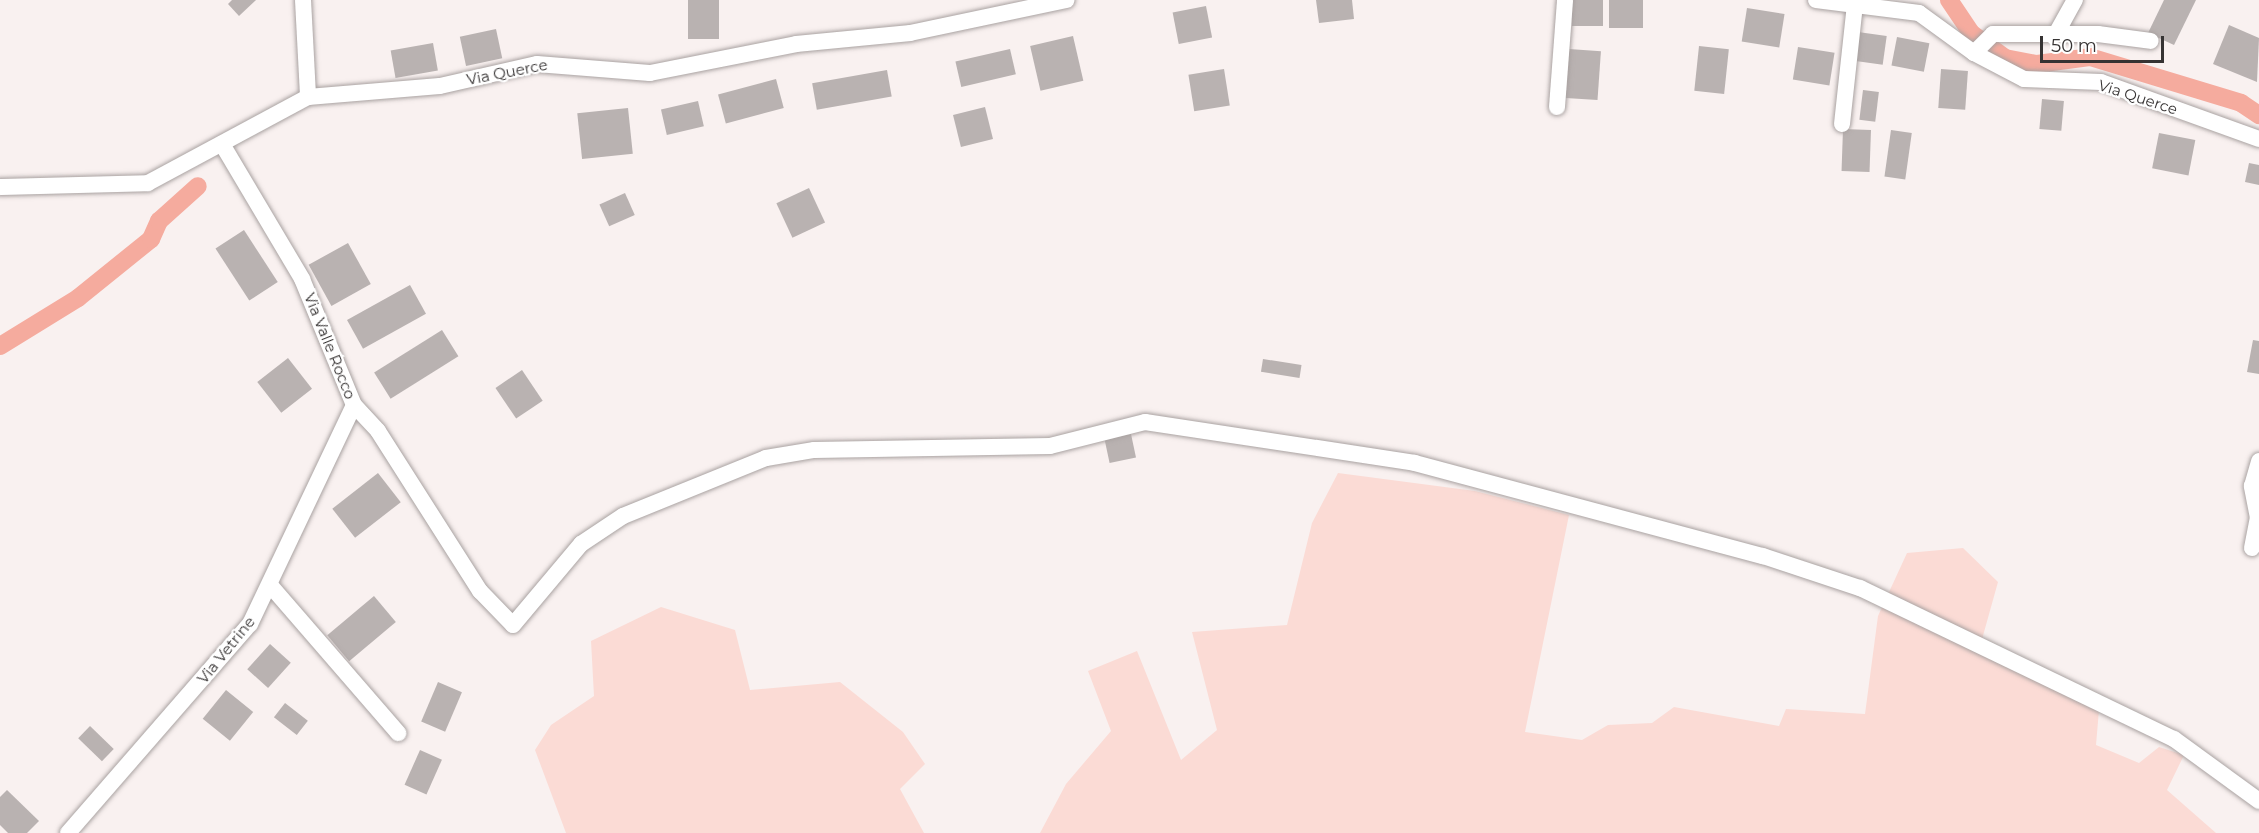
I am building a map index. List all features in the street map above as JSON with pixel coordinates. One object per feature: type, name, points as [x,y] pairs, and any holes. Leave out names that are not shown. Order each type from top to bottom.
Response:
[{"type":"street","points":[[303,0],[308,96]]},
{"type":"street","points":[[1557,107],[1565,0]]},
{"type":"street","name":"Via Querce","points":[[1816,0],[1919,13],[2024,79],[2101,82],[2259,139]]},
{"type":"street","points":[[2056,34],[2075,0]]},
{"type":"street","name":"Via Querce","points":[[0,187],[148,183],[308,96],[440,86],[537,64],[650,72],[796,44],[910,33],[1061,1]]},
{"type":"street","points":[[1842,124],[1855,5]]},
{"type":"street","points":[[1976,49],[1993,34],[2056,34],[2151,40]]},
{"type":"street","name":"Via Valle Rocco","points":[[222,144],[302,279],[354,405],[378,431],[480,591],[513,625],[540,587],[598,533],[623,516],[766,458],[814,450],[1050,446],[1145,422],[1415,463],[1763,556],[1860,588],[2174,739],[2259,801]]},
{"type":"street","name":"Via Vetrine","points":[[68,833],[250,624],[354,405]]},
{"type":"street","points":[[2252,548],[2258,518],[2252,486],[2259,462]]},
{"type":"street","points":[[270,585],[398,733]]},
{"type":"shaded area","points":[[1338,473],[1475,491],[1569,515],[1525,732],[1582,740],[1608,725],[1652,723],[1674,707],[1779,726],[1786,709],[1865,714],[1878,616],[1907,553],[1963,548],[1998,582],[1979,650],[2099,710],[2096,745],[2139,763],[2159,747],[2184,755],[2167,790],[2216,833],[1040,833],[1066,784],[1111,731],[1088,671],[1137,651],[1181,760],[1217,730],[1192,632],[1287,625],[1312,523]]},
{"type":"shaded area","points":[[661,607],[735,630],[750,690],[840,682],[903,732],[925,764],[900,789],[924,833],[566,833],[535,750],[551,725],[594,696],[591,641]]},
{"type":"building","points":[[232,0],[256,0],[239,16],[228,4]]},
{"type":"building","points":[[688,0],[719,0],[719,39],[688,39]]},
{"type":"building","points":[[1316,0],[1352,0],[1354,19],[1319,23]]},
{"type":"building","points":[[1572,0],[1603,0],[1603,26],[1572,26]]},
{"type":"building","points":[[1609,0],[1643,0],[1643,28],[1609,28]]},
{"type":"building","points":[[2164,0],[2196,0],[2174,45],[2148,33]]},
{"type":"building","points":[[1206,6],[1212,37],[1179,44],[1173,12]]},
{"type":"building","points":[[1747,8],[1785,14],[1779,48],[1742,42]]},
{"type":"building","points":[[2229,25],[2259,38],[2257,82],[2213,64]]},
{"type":"building","points":[[496,29],[502,58],[466,66],[460,37]]},
{"type":"building","points":[[1858,32],[1887,36],[1883,65],[1854,61]]},
{"type":"building","points":[[1073,36],[1083,81],[1040,91],[1030,46]]},
{"type":"building","points":[[1897,37],[1929,43],[1924,72],[1891,65]]},
{"type":"building","points":[[433,43],[438,71],[396,78],[391,50]]},
{"type":"building","points":[[1699,46],[1729,49],[1724,94],[1694,91]]},
{"type":"building","points":[[1798,47],[1835,53],[1829,85],[1793,80]]},
{"type":"building","points":[[1010,49],[1016,74],[961,87],[955,62]]},
{"type":"building","points":[[1569,49],[1601,51],[1598,100],[1566,98]]},
{"type":"building","points":[[1224,69],[1230,106],[1194,111],[1188,75]]},
{"type":"building","points":[[1941,69],[1968,71],[1965,110],[1938,108]]},
{"type":"building","points":[[887,70],[892,97],[817,110],[812,83]]},
{"type":"building","points":[[776,79],[784,108],[726,124],[718,95]]},
{"type":"building","points":[[1863,90],[1879,92],[1875,122],[1859,120]]},
{"type":"building","points":[[2042,99],[2064,101],[2061,131],[2039,129]]},
{"type":"building","points":[[698,101],[704,126],[667,135],[661,110]]},
{"type":"building","points":[[985,107],[993,139],[961,147],[953,115]]},
{"type":"building","points":[[628,108],[633,154],[582,159],[577,113]]},
{"type":"building","points":[[1843,129],[1871,130],[1870,172],[1842,171]]},
{"type":"building","points":[[1891,130],[1912,133],[1905,179],[1884,177]]},
{"type":"building","points":[[2159,133],[2195,140],[2188,175],[2152,168]]},
{"type":"building","points":[[2249,163],[2259,165],[2259,185],[2245,182]]},
{"type":"building","points":[[809,188],[825,222],[792,238],[776,203]]},
{"type":"building","points":[[625,193],[635,215],[609,226],[599,204]]},
{"type":"building","points":[[244,230],[278,282],[249,301],[215,249]]},
{"type":"building","points":[[348,243],[371,284],[331,306],[309,265]]},
{"type":"building","points":[[410,285],[426,314],[363,349],[347,320]]},
{"type":"building","points":[[442,330],[458,356],[391,399],[374,372]]},
{"type":"building","points":[[2253,340],[2259,341],[2259,374],[2247,372]]},
{"type":"building","points":[[288,358],[312,389],[281,413],[257,382]]},
{"type":"building","points":[[1263,359],[1302,365],[1299,378],[1261,372]]},
{"type":"building","points":[[522,370],[543,401],[516,419],[495,388]]},
{"type":"building","points":[[1131,434],[1136,457],[1110,463],[1105,440]]},
{"type":"building","points":[[378,473],[401,502],[355,538],[332,509]]},
{"type":"building","points":[[374,596],[396,622],[349,661],[327,635]]},
{"type":"building","points":[[270,644],[291,663],[268,688],[247,669]]},
{"type":"building","points":[[438,682],[462,692],[445,732],[421,722]]},
{"type":"building","points":[[226,690],[253,712],[230,741],[203,719]]},
{"type":"building","points":[[285,703],[308,721],[297,735],[274,717]]},
{"type":"building","points":[[90,726],[114,749],[102,761],[78,738]]},
{"type":"building","points":[[420,750],[442,760],[426,794],[405,785]]},
{"type":"building","points":[[7,790],[39,821],[27,833],[8,833],[0,825],[0,797]]},
{"type":"waterway","points":[[1949,0],[1971,33],[2005,58],[2037,64],[2090,57],[2241,103],[2259,115]]},
{"type":"waterway","points":[[0,346],[78,298],[151,239],[159,221],[198,186]]}]
